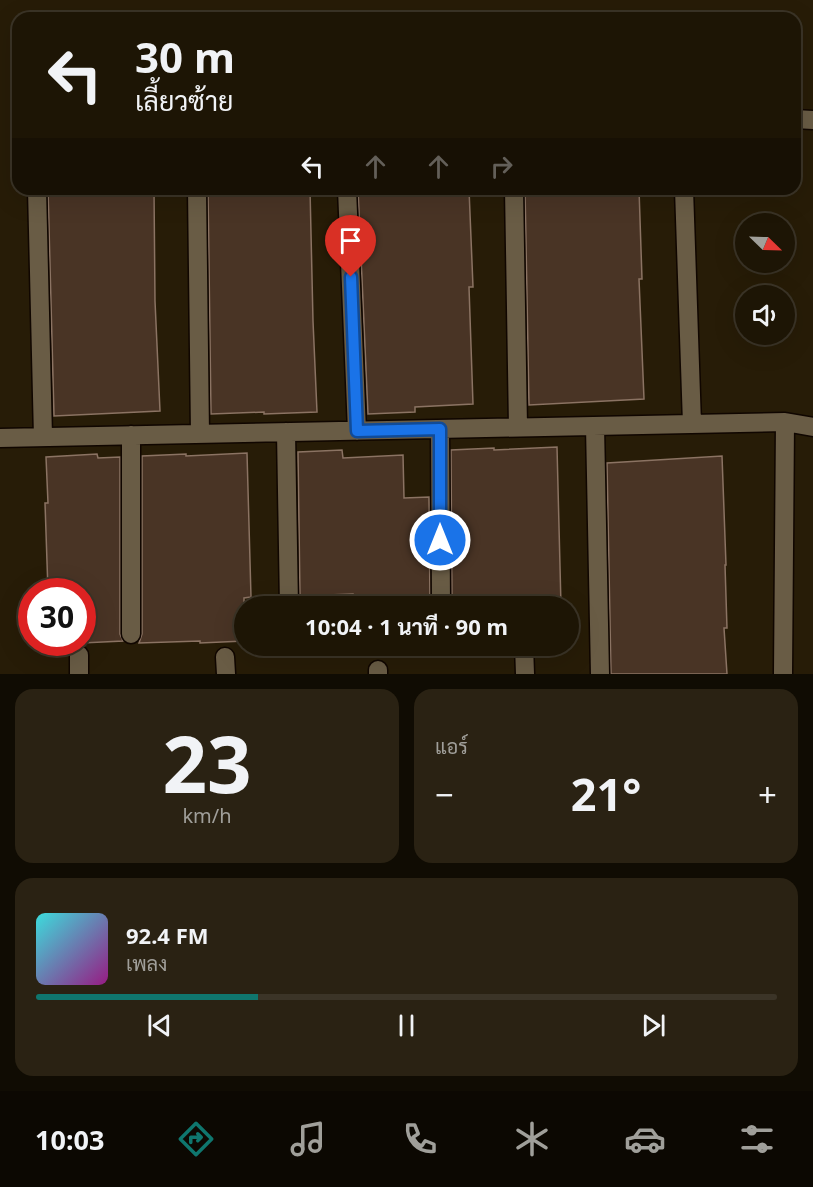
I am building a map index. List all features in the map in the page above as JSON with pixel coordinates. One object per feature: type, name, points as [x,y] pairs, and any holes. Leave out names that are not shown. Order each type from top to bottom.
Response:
[{"type":"street","points":[[38,195],[43,437]]},
{"type":"street","points":[[197,195],[200,434]]},
{"type":"street","points":[[347,195],[357,431]]},
{"type":"street","points":[[514,195],[518,428]]},
{"type":"street","points":[[684,195],[692,424]]},
{"type":"street","points":[[0,438],[785,422],[813,427]]},
{"type":"street","points":[[783,674],[785,422]]},
{"type":"street","points":[[595,426],[600,674]]},
{"type":"street","points":[[440,429],[441,596]]},
{"type":"street","points":[[286,432],[289,596]]},
{"type":"street","points":[[131,435],[131,634]]},
{"type":"street","points":[[79,656],[79,674]]},
{"type":"street","points":[[524,656],[525,674]]},
{"type":"building","points":[[48,195],[154,195],[155,301],[160,411],[54,416]]},
{"type":"building","points":[[208,195],[310,195],[317,412],[211,414]]},
{"type":"building","points":[[358,195],[469,195],[473,287],[469,287],[473,404],[415,407],[415,412],[368,414]]},
{"type":"building","points":[[525,195],[639,195],[642,279],[639,279],[644,399],[529,405]]},
{"type":"building","points":[[557,447],[561,596],[452,596],[451,450],[494,448],[494,450]]},
{"type":"building","points":[[342,450],[343,458],[403,455],[404,498],[429,497],[430,596],[353,596],[353,594],[300,596],[298,452]]},
{"type":"building","points":[[247,453],[251,596],[234,596],[234,641],[139,643],[142,634],[142,456],[186,454],[186,456]]},
{"type":"building","points":[[97,454],[98,458],[120,457],[120,634],[123,641],[96,642],[96,578],[48,578],[46,457]]},
{"type":"building","points":[[722,456],[727,628],[724,628],[727,674],[611,674],[607,463]]},
{"type":"route","points":[[351,277],[357,431],[440,429],[440,540]]}]
